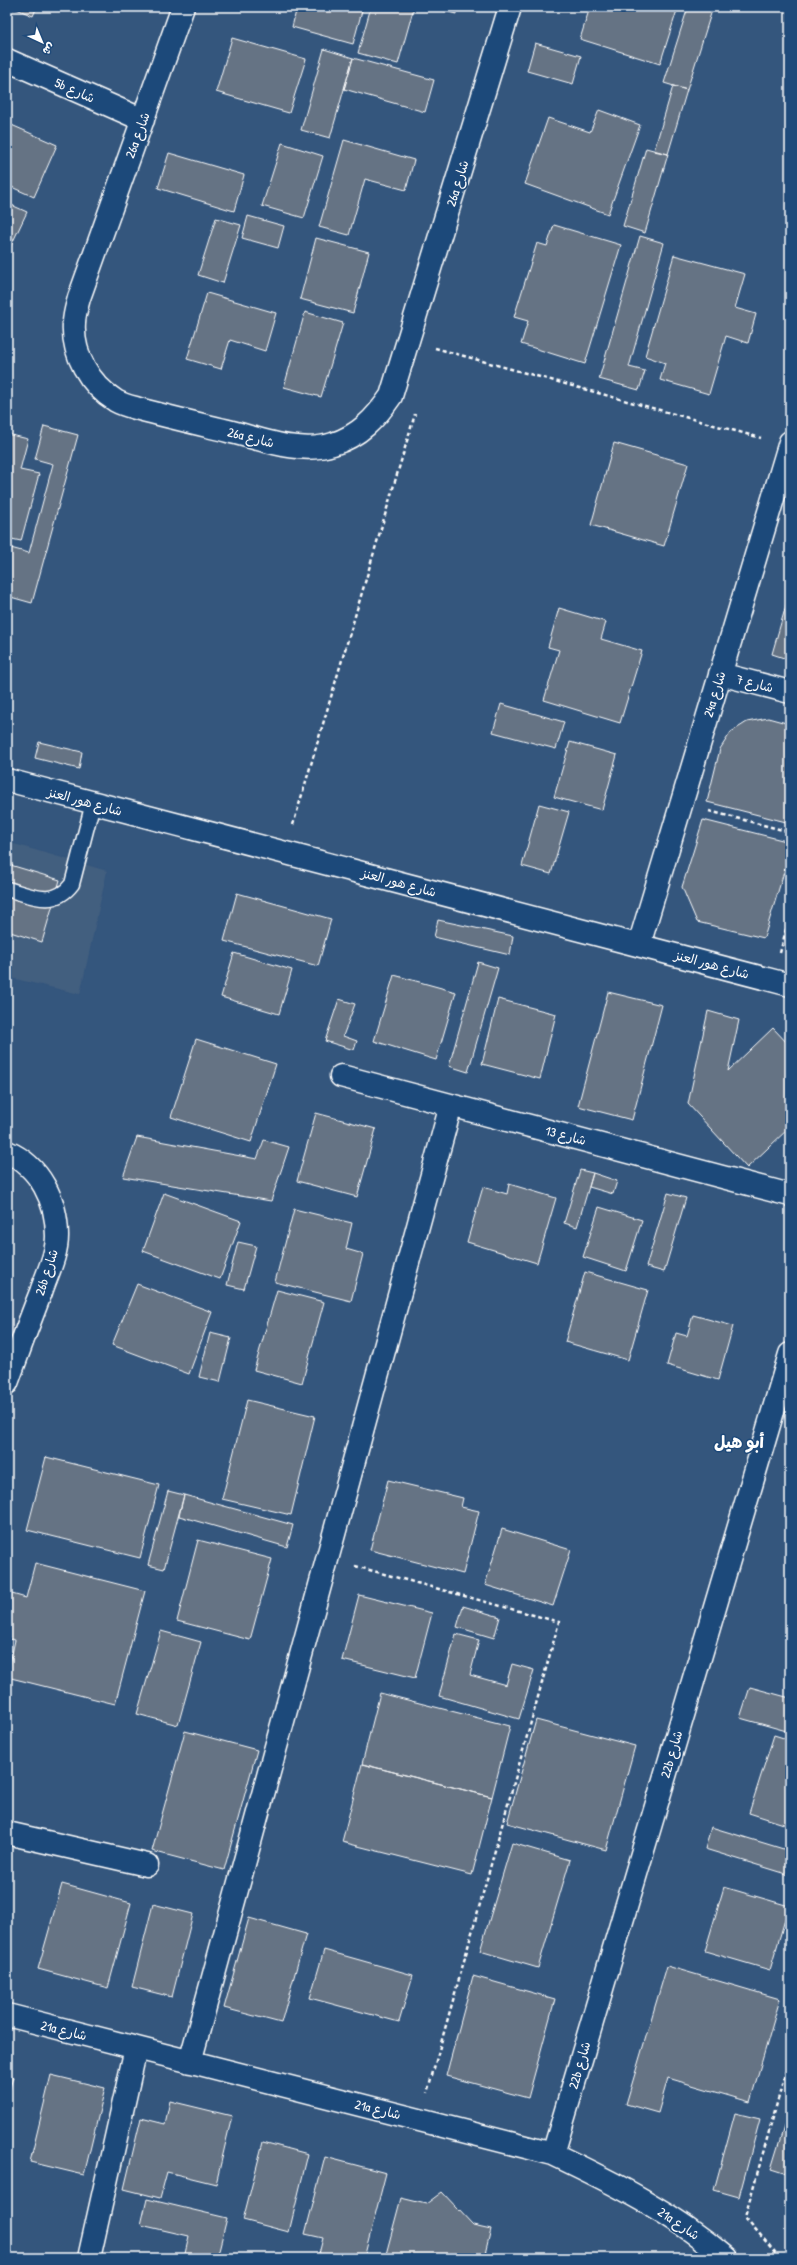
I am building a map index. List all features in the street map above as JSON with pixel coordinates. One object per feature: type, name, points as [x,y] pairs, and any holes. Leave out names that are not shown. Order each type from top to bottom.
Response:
[{"type":"street","name":"26a شارع","points":[[183,7],[80,298],[74,322],[75,346],[83,368],[98,387],[117,401],[139,409],[266,441],[307,448],[333,445],[356,434],[376,417],[391,396],[510,7]]},
{"type":"street","name":"5b شارع","points":[[7,60],[143,120]]},
{"type":"street","name":"24a شارع","points":[[639,945],[790,444]]},
{"type":"street","name":"شارع 7","points":[[720,674],[790,692]]},
{"type":"street","name":"شارع هور العنز","points":[[7,780],[782,983]]},
{"type":"street","name":"شارع 13","points":[[341,1076],[790,1195]]},
{"type":"street","points":[[190,2062],[451,1105]]},
{"type":"street","name":"26b شارع","points":[[7,1152],[33,1170],[47,1190],[55,1213],[57,1237],[52,1262],[7,1384]]},
{"type":"street","name":"22b شارع","points":[[553,2154],[790,1354]]},
{"type":"street","points":[[7,1833],[147,1866]]},
{"type":"street","name":"21a شارع","points":[[7,2015],[553,2154],[608,2180],[661,2210],[726,2258]]},
{"type":"street","points":[[89,2258],[136,2048]]},
{"type":"lane","points":[[7,889],[45,899],[56,898],[65,893],[72,884],[93,803]]},
{"type":"path","points":[[409,341],[790,444]]},
{"type":"path","points":[[432,356],[434,348]]},
{"type":"path","points":[[285,853],[416,409]]},
{"type":"path","points":[[681,804],[790,832]]},
{"type":"path","points":[[782,983],[790,914]]},
{"type":"path","points":[[327,1558],[559,1622],[420,2119]]},
{"type":"path","points":[[780,2258],[745,2217],[790,2057]]},
{"type":"shaded area","points":[[7,842],[107,871],[80,994],[7,977]]},
{"type":"building","points":[[12,7],[37,7],[33,16]]},
{"type":"building","points":[[297,7],[363,7],[353,44],[292,27]]},
{"type":"building","points":[[371,7],[414,7],[398,64],[358,53]]},
{"type":"building","points":[[429,7],[457,7],[456,14]]},
{"type":"building","points":[[590,7],[678,7],[660,64],[580,39]]},
{"type":"building","points":[[688,7],[713,7],[687,90],[664,83]]},
{"type":"building","points":[[232,38],[306,59],[289,113],[216,92]]},
{"type":"building","points":[[535,43],[581,56],[573,84],[527,71]]},
{"type":"building","points":[[324,49],[353,58],[330,138],[301,130]]},
{"type":"building","points":[[353,58],[434,80],[425,112],[344,89]]},
{"type":"building","points":[[673,86],[687,90],[668,154],[654,151]]},
{"type":"building","points":[[599,110],[640,125],[608,214],[525,184],[548,118],[590,132]]},
{"type":"building","points":[[7,123],[57,145],[34,197],[7,185]]},
{"type":"building","points":[[344,140],[414,160],[406,190],[365,179],[349,235],[319,227]]},
{"type":"building","points":[[282,143],[323,156],[304,218],[262,206]]},
{"type":"building","points":[[646,148],[668,154],[645,233],[623,226]]},
{"type":"building","points":[[169,153],[244,175],[234,211],[158,188]]},
{"type":"building","points":[[7,203],[27,212],[7,254]]},
{"type":"building","points":[[248,216],[284,226],[278,248],[242,238]]},
{"type":"building","points":[[216,218],[241,225],[223,283],[198,275]]},
{"type":"building","points":[[554,225],[621,245],[585,364],[521,344],[528,321],[514,317],[537,243],[547,246]]},
{"type":"building","points":[[640,236],[664,243],[629,367],[645,371],[639,390],[599,379]]},
{"type":"building","points":[[316,238],[369,252],[353,313],[300,299]]},
{"type":"building","points":[[674,255],[745,274],[735,308],[756,314],[748,343],[726,336],[709,394],[660,380],[665,363],[645,356]]},
{"type":"building","points":[[207,293],[276,313],[265,351],[230,340],[221,369],[187,359]]},
{"type":"building","points":[[305,312],[343,323],[321,397],[284,387]]},
{"type":"building","points":[[44,426],[78,435],[32,603],[7,596],[7,547],[29,553],[53,464],[35,459]]},
{"type":"building","points":[[7,434],[28,439],[20,470],[39,474],[21,541],[7,538]]},
{"type":"building","points":[[614,443],[688,464],[664,546],[591,525]]},
{"type":"building","points":[[790,595],[790,660],[772,654]]},
{"type":"building","points":[[559,608],[606,622],[601,639],[642,651],[620,723],[544,700],[559,650],[548,647]]},
{"type":"building","points":[[501,704],[564,722],[556,749],[493,732]]},
{"type":"building","points":[[768,718],[790,724],[790,823],[707,802],[720,749],[731,732],[747,722]]},
{"type":"building","points":[[39,742],[82,752],[79,769],[35,758]]},
{"type":"building","points":[[570,742],[617,755],[602,810],[554,797]]},
{"type":"building","points":[[539,804],[569,812],[551,874],[522,866]]},
{"type":"building","points":[[703,820],[790,842],[790,852],[764,938],[697,922],[682,887]]},
{"type":"building","points":[[7,864],[60,880],[42,942],[7,931]]},
{"type":"building","points":[[237,893],[331,919],[318,966],[224,941]]},
{"type":"building","points":[[438,920],[513,936],[510,955],[434,937]]},
{"type":"building","points":[[234,953],[292,970],[279,1014],[221,997]]},
{"type":"building","points":[[478,962],[498,968],[468,1072],[449,1066]]},
{"type":"building","points":[[394,975],[456,992],[436,1060],[374,1041]]},
{"type":"building","points":[[608,992],[662,1005],[632,1120],[578,1106]]},
{"type":"building","points":[[339,999],[355,1004],[343,1036],[357,1041],[354,1050],[325,1041]]},
{"type":"building","points":[[498,999],[556,1014],[540,1079],[482,1064]]},
{"type":"building","points":[[708,1011],[739,1020],[728,1071],[773,1028],[790,1046],[790,1127],[747,1168],[688,1104]]},
{"type":"building","points":[[196,1039],[276,1064],[251,1142],[171,1117]]},
{"type":"building","points":[[316,1113],[376,1129],[357,1197],[297,1181]]},
{"type":"building","points":[[137,1137],[257,1159],[264,1140],[289,1147],[271,1201],[123,1177]]},
{"type":"building","points":[[580,1170],[593,1173],[577,1227],[564,1223]]},
{"type":"building","points":[[593,1173],[617,1181],[613,1194],[589,1187]]},
{"type":"building","points":[[509,1184],[556,1198],[537,1263],[467,1242],[483,1187],[507,1194]]},
{"type":"building","points":[[164,1193],[241,1221],[220,1279],[143,1251]]},
{"type":"building","points":[[668,1193],[686,1198],[664,1272],[646,1267]]},
{"type":"building","points":[[599,1207],[642,1220],[626,1271],[583,1257]]},
{"type":"building","points":[[294,1209],[352,1223],[346,1249],[363,1254],[351,1301],[275,1282]]},
{"type":"building","points":[[238,1242],[256,1246],[244,1289],[227,1285]]},
{"type":"building","points":[[585,1272],[648,1290],[628,1360],[565,1342]]},
{"type":"building","points":[[137,1284],[212,1312],[189,1374],[112,1345]]},
{"type":"building","points":[[277,1290],[324,1302],[302,1383],[254,1370]]},
{"type":"building","points":[[693,1315],[733,1326],[718,1380],[667,1365],[676,1333],[687,1336]]},
{"type":"building","points":[[210,1333],[231,1338],[220,1382],[199,1377]]},
{"type":"building","points":[[247,1400],[315,1416],[291,1515],[222,1499]]},
{"type":"building","points":[[46,1457],[159,1485],[140,1558],[27,1530]]},
{"type":"building","points":[[388,1480],[463,1498],[461,1507],[479,1511],[463,1574],[370,1550]]},
{"type":"building","points":[[168,1491],[184,1495],[164,1569],[148,1565]]},
{"type":"building","points":[[184,1495],[293,1525],[287,1547],[179,1516]]},
{"type":"building","points":[[502,1529],[571,1550],[553,1606],[485,1585]]},
{"type":"building","points":[[198,1540],[272,1559],[250,1640],[177,1621]]},
{"type":"building","points":[[35,1563],[145,1591],[115,1704],[7,1677],[15,1640],[7,1638],[7,1613],[12,1594],[26,1598]]},
{"type":"building","points":[[359,1595],[432,1613],[415,1678],[342,1660]]},
{"type":"building","points":[[463,1606],[500,1617],[494,1638],[457,1627]]},
{"type":"building","points":[[161,1631],[201,1642],[178,1725],[137,1714]]},
{"type":"building","points":[[456,1634],[479,1640],[470,1675],[506,1685],[512,1664],[534,1670],[519,1719],[439,1696]]},
{"type":"building","points":[[750,1687],[790,1698],[790,1732],[740,1718]]},
{"type":"building","points":[[380,1693],[510,1726],[492,1797],[362,1764]]},
{"type":"building","points":[[536,1720],[635,1746],[606,1850],[507,1823]]},
{"type":"building","points":[[185,1731],[257,1750],[224,1870],[152,1851]]},
{"type":"building","points":[[774,1735],[790,1740],[790,1826],[749,1813]]},
{"type":"building","points":[[362,1764],[492,1797],[472,1875],[342,1842]]},
{"type":"building","points":[[711,1827],[790,1851],[790,1875],[705,1849]]},
{"type":"building","points":[[512,1843],[570,1860],[538,1968],[480,1951]]},
{"type":"building","points":[[62,1884],[131,1903],[108,1988],[38,1969]]},
{"type":"building","points":[[724,1887],[789,1906],[770,1970],[705,1951]]},
{"type":"building","points":[[153,1904],[193,1914],[172,1997],[132,1987]]},
{"type":"building","points":[[249,1918],[306,1934],[281,2023],[224,2008]]},
{"type":"building","points":[[324,1950],[413,1975],[399,2022],[310,1998]]},
{"type":"building","points":[[667,1966],[780,1999],[750,2102],[668,2078],[658,2113],[626,2104]]},
{"type":"building","points":[[473,1976],[555,1999],[528,2098],[446,2076]]},
{"type":"building","points":[[7,2075],[13,2077],[7,2099]]},
{"type":"building","points":[[51,2075],[105,2088],[84,2175],[30,2162]]},
{"type":"building","points":[[170,2101],[232,2116],[216,2184],[167,2172],[160,2198],[124,2189],[141,2118],[165,2124]]},
{"type":"building","points":[[735,2113],[760,2119],[739,2197],[714,2190]]},
{"type":"building","points":[[786,2120],[790,2122],[790,2175],[771,2169]]},
{"type":"building","points":[[263,2142],[308,2154],[289,2232],[243,2220]]},
{"type":"building","points":[[325,2157],[386,2173],[364,2258],[318,2258],[323,2238],[305,2234]]},
{"type":"building","points":[[442,2192],[473,2225],[491,2229],[484,2258],[385,2258],[401,2198],[426,2204]]},
{"type":"building","points":[[147,2199],[227,2218],[217,2258],[184,2258],[189,2236],[141,2225]]},
{"type":"district","name":"أبو هيل","points":[[739,1442]]}]
